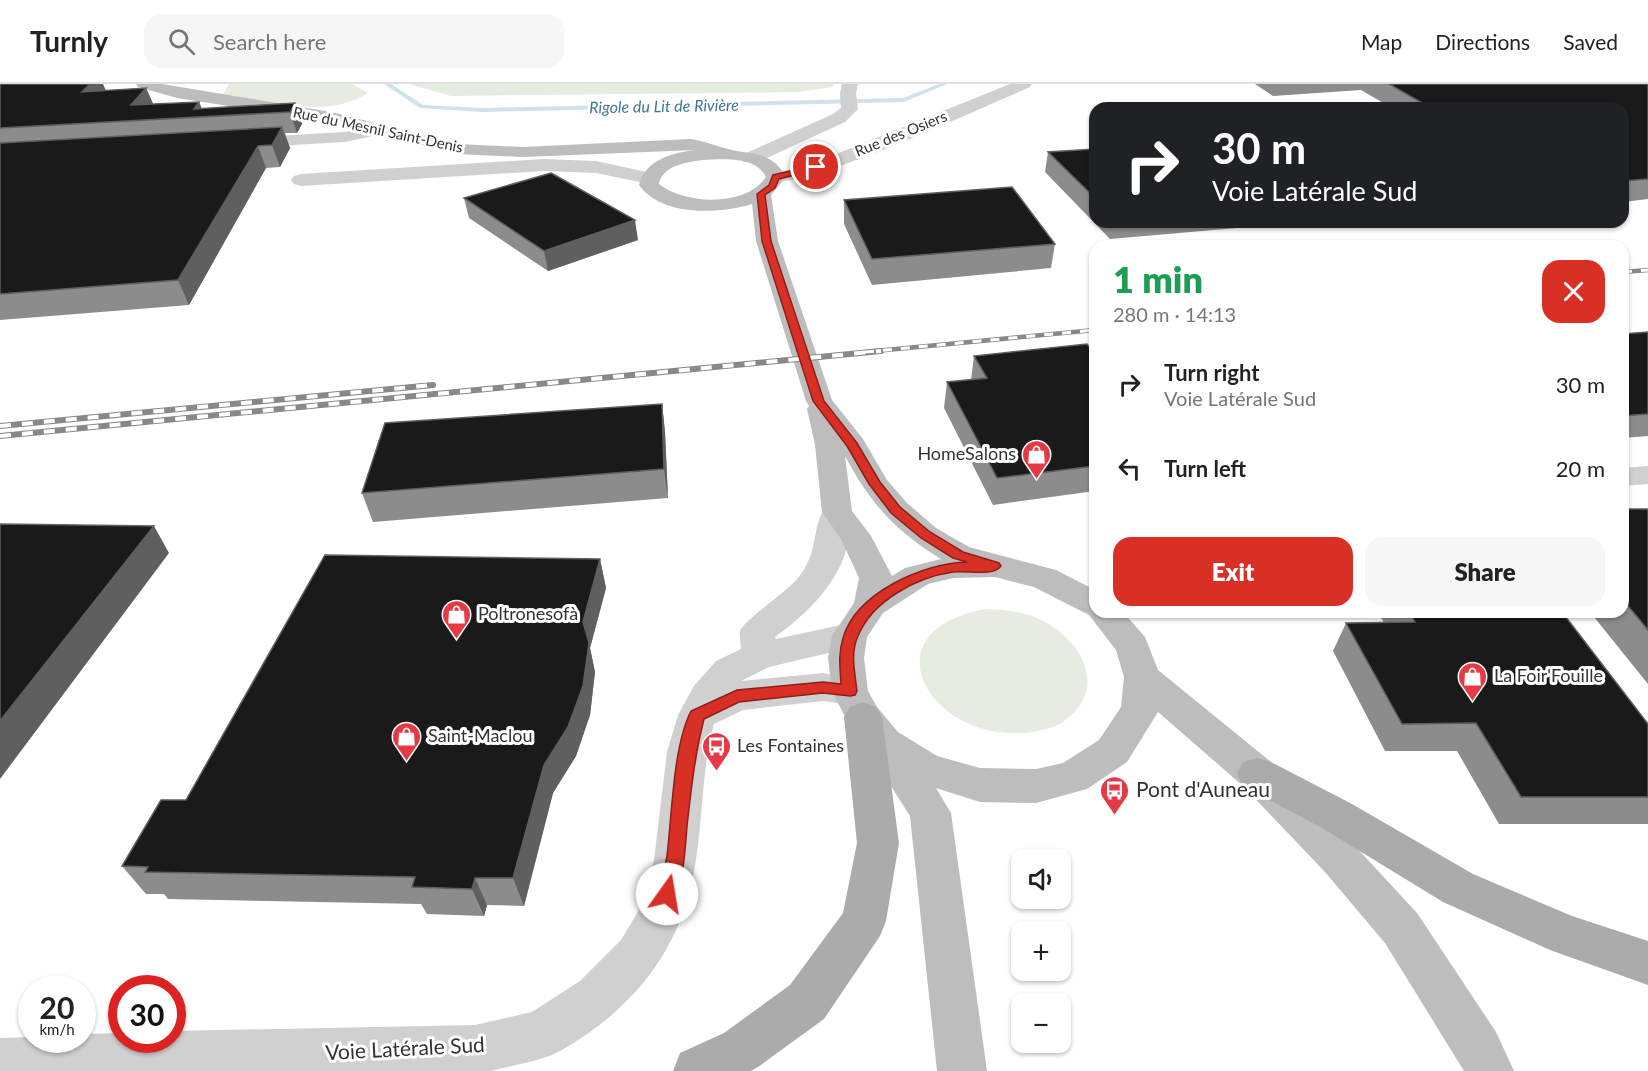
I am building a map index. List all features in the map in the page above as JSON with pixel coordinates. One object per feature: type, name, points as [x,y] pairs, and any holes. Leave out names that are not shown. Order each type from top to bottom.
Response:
[{"type":"main road","points":[[699,1071],[741,1050],[807,1002],[864,921],[878,843],[865,716]]},
{"type":"main road","points":[[1257,774],[1337,816],[1458,888],[1566,935],[1648,963]]},
{"type":"street","name":"Rue du Mesnil Saint-Denis","points":[[144,84],[177,93],[331,117],[458,149],[504,152],[691,144],[712,148],[723,154]]},
{"type":"street","name":"Rue des Osiers","points":[[776,177],[797,174],[836,161],[1024,84]]},
{"type":"street","points":[[751,158],[839,118],[849,95]]},
{"type":"street","points":[[226,144],[345,137],[381,129]]},
{"type":"street","points":[[649,146],[679,159]]},
{"type":"street","points":[[692,204],[730,203],[761,194],[772,186],[776,177],[774,170],[765,163],[751,158],[723,154],[679,159],[655,171],[649,178],[649,185],[663,197],[692,204],[749,232]]},
{"type":"street","points":[[301,180],[544,165],[596,167],[649,178]]},
{"type":"street","points":[[760,656],[757,632],[790,609],[811,585],[829,556],[837,512],[829,445],[819,401],[749,232],[761,194]]},
{"type":"street","points":[[819,401],[853,445],[875,484],[896,510],[925,535],[958,555],[1044,578],[1089,600]]},
{"type":"street","points":[[1629,477],[1648,475]]},
{"type":"street","points":[[837,512],[855,536],[876,578],[871,605],[850,636],[846,658],[865,716],[930,813],[962,1071]]},
{"type":"street","points":[[871,605],[917,576],[953,567],[995,566]]},
{"type":"street","points":[[697,715],[737,696],[823,687],[865,716],[926,768],[980,785],[1036,786],[1073,777],[1113,751],[1140,710],[1142,677],[1132,646],[1109,618]]},
{"type":"street","name":"Voie Latérale Sud","points":[[0,1063],[133,1057],[475,1050],[542,1034],[597,998],[637,956],[663,912],[675,860],[687,752],[697,715],[707,696],[729,671],[760,656],[850,636]]},
{"type":"street","points":[[1142,677],[1257,774],[1340,859],[1401,928],[1479,1049],[1490,1071]]},
{"type":"shaded area","points":[[229,84],[352,84],[368,93],[335,106],[297,106],[223,94]]},
{"type":"shaded area","points":[[409,84],[834,84],[832,87],[799,92],[451,96]]},
{"type":"shaded area","points":[[986,609],[1006,610],[1033,616],[1068,639],[1078,652],[1085,666],[1087,680],[1085,695],[1077,709],[1063,722],[1028,733],[989,731],[961,720],[938,703],[924,682],[920,660],[928,639],[949,621]]},
{"type":"building","points":[[0,84],[90,84],[82,92],[146,88],[131,105],[199,102],[194,109],[295,103],[290,112],[0,128]]},
{"type":"building","points":[[1389,84],[1648,84],[1648,179],[1629,181],[1629,102],[1420,102]]},
{"type":"building","points":[[282,127],[272,145],[258,146],[178,280],[0,294],[0,143]]},
{"type":"building","points":[[1089,149],[1089,192],[1048,152]]},
{"type":"building","points":[[551,173],[635,220],[544,251],[464,198]]},
{"type":"building","points":[[1012,187],[1055,244],[872,259],[844,200]]},
{"type":"building","points":[[1648,332],[1648,414],[1629,416],[1629,334]]},
{"type":"building","points":[[1087,344],[1089,346],[1089,467],[997,478],[947,382],[987,378],[974,356]]},
{"type":"building","points":[[662,404],[664,469],[362,493],[385,423]]},
{"type":"building","points":[[1629,509],[1648,509],[1648,630],[1629,607]]},
{"type":"building","points":[[0,524],[154,526],[0,721]]},
{"type":"building","points":[[325,555],[600,559],[583,622],[589,643],[583,686],[568,727],[544,765],[513,878],[475,878],[472,889],[412,887],[415,877],[145,872],[148,867],[122,866],[161,800],[186,800]]},
{"type":"building","name":"La Foir'Fouille","points":[[1413,618],[1567,618],[1648,724],[1648,797],[1521,797],[1476,723],[1402,724],[1346,623],[1415,622]]},
{"type":"waterway","name":"Rigole du Lit de Rivière","points":[[387,84],[422,107],[483,110],[904,100],[944,84]]},
{"type":"railway","points":[[1629,272],[1648,270]]},
{"type":"railway","points":[[865,352],[1089,331]]},
{"type":"railway","points":[[0,436],[881,351]]},
{"type":"railway","points":[[0,426],[433,385]]},
{"type":"place","name":"HomeSalons","points":[[1037,480]]},
{"type":"place","name":"Poltronesofà","points":[[457,640]]},
{"type":"place","name":"La Foir'Fouille","points":[[1473,702]]},
{"type":"place","name":"Saint-Maclou","points":[[407,762]]},
{"type":"place","name":"Les Fontaines","points":[[716,772]]},
{"type":"place","name":"Pont d'Auneau","points":[[1115,816]]},
{"type":"route","points":[[667,894],[675,860],[687,752],[697,715],[737,696],[823,687],[850,691],[846,658],[850,636],[871,605],[917,576],[953,567],[995,566],[958,555],[925,535],[896,510],[875,484],[853,445],[819,401],[766,241],[761,194],[772,186],[776,177],[797,174],[816,167]]}]
